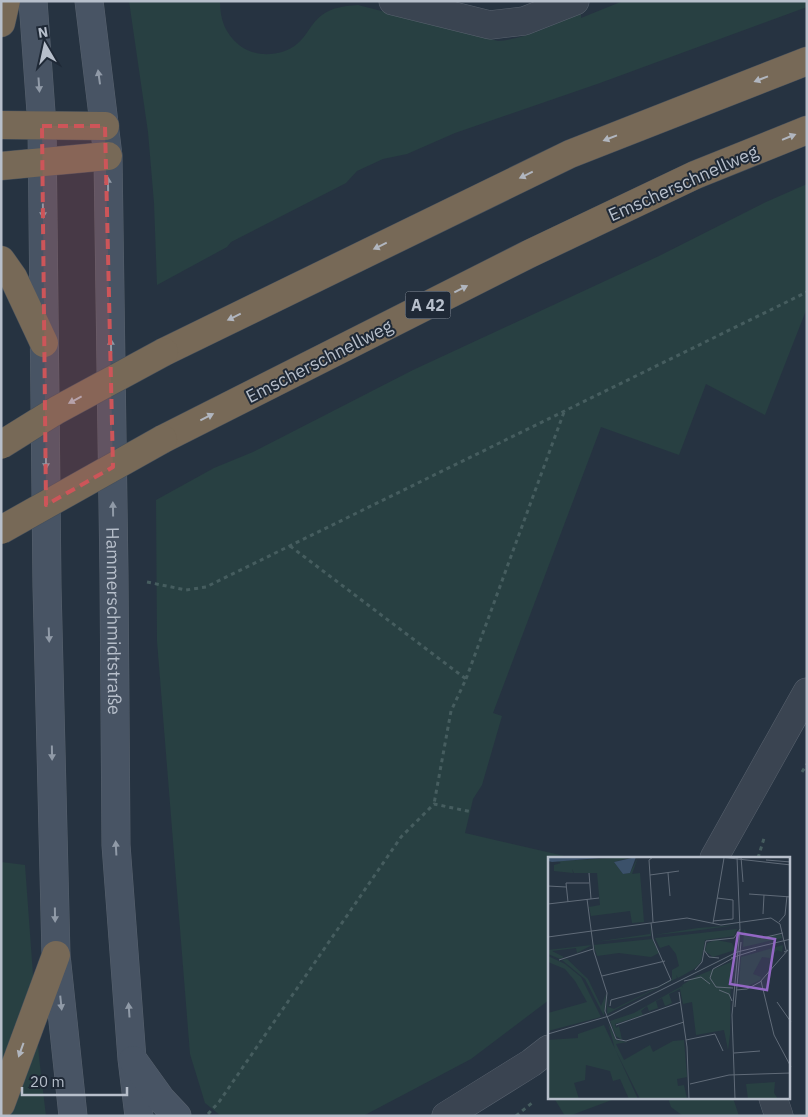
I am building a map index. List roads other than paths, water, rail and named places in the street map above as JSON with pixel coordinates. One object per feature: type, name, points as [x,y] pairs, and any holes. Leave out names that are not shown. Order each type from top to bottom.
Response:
[{"type":"highway","points":[[1,23],[6,1]]},
{"type":"highway","points":[[1,445],[57,410],[164,352],[570,154],[807,62]]},
{"type":"highway","points":[[1,125],[105,126]]},
{"type":"highway","name":"Emscherschnellweg","points":[[1,530],[163,439],[538,250],[695,175],[807,130]]},
{"type":"highway","points":[[1,166],[108,156]]},
{"type":"highway","points":[[1,260],[13,277],[44,343]]},
{"type":"highway","points":[[1,1104],[56,955]]},
{"type":"main road","points":[[33,1],[43,163],[47,586],[56,955],[73,1116]]},
{"type":"main road","name":"Hammerschmidtstraße","points":[[88,1],[108,156],[116,845],[132,1059],[139,1116]]},
{"type":"main road","points":[[132,1059],[161,1099],[177,1116]]},
{"type":"street","points":[[393,1],[490,25],[524,21],[575,1]]},
{"type":"street","points":[[715,857],[807,692]]},
{"type":"street","points":[[446,1116],[531,1063],[548,1050]]},
{"type":"street","points":[[773,1100],[779,1116]]}]
